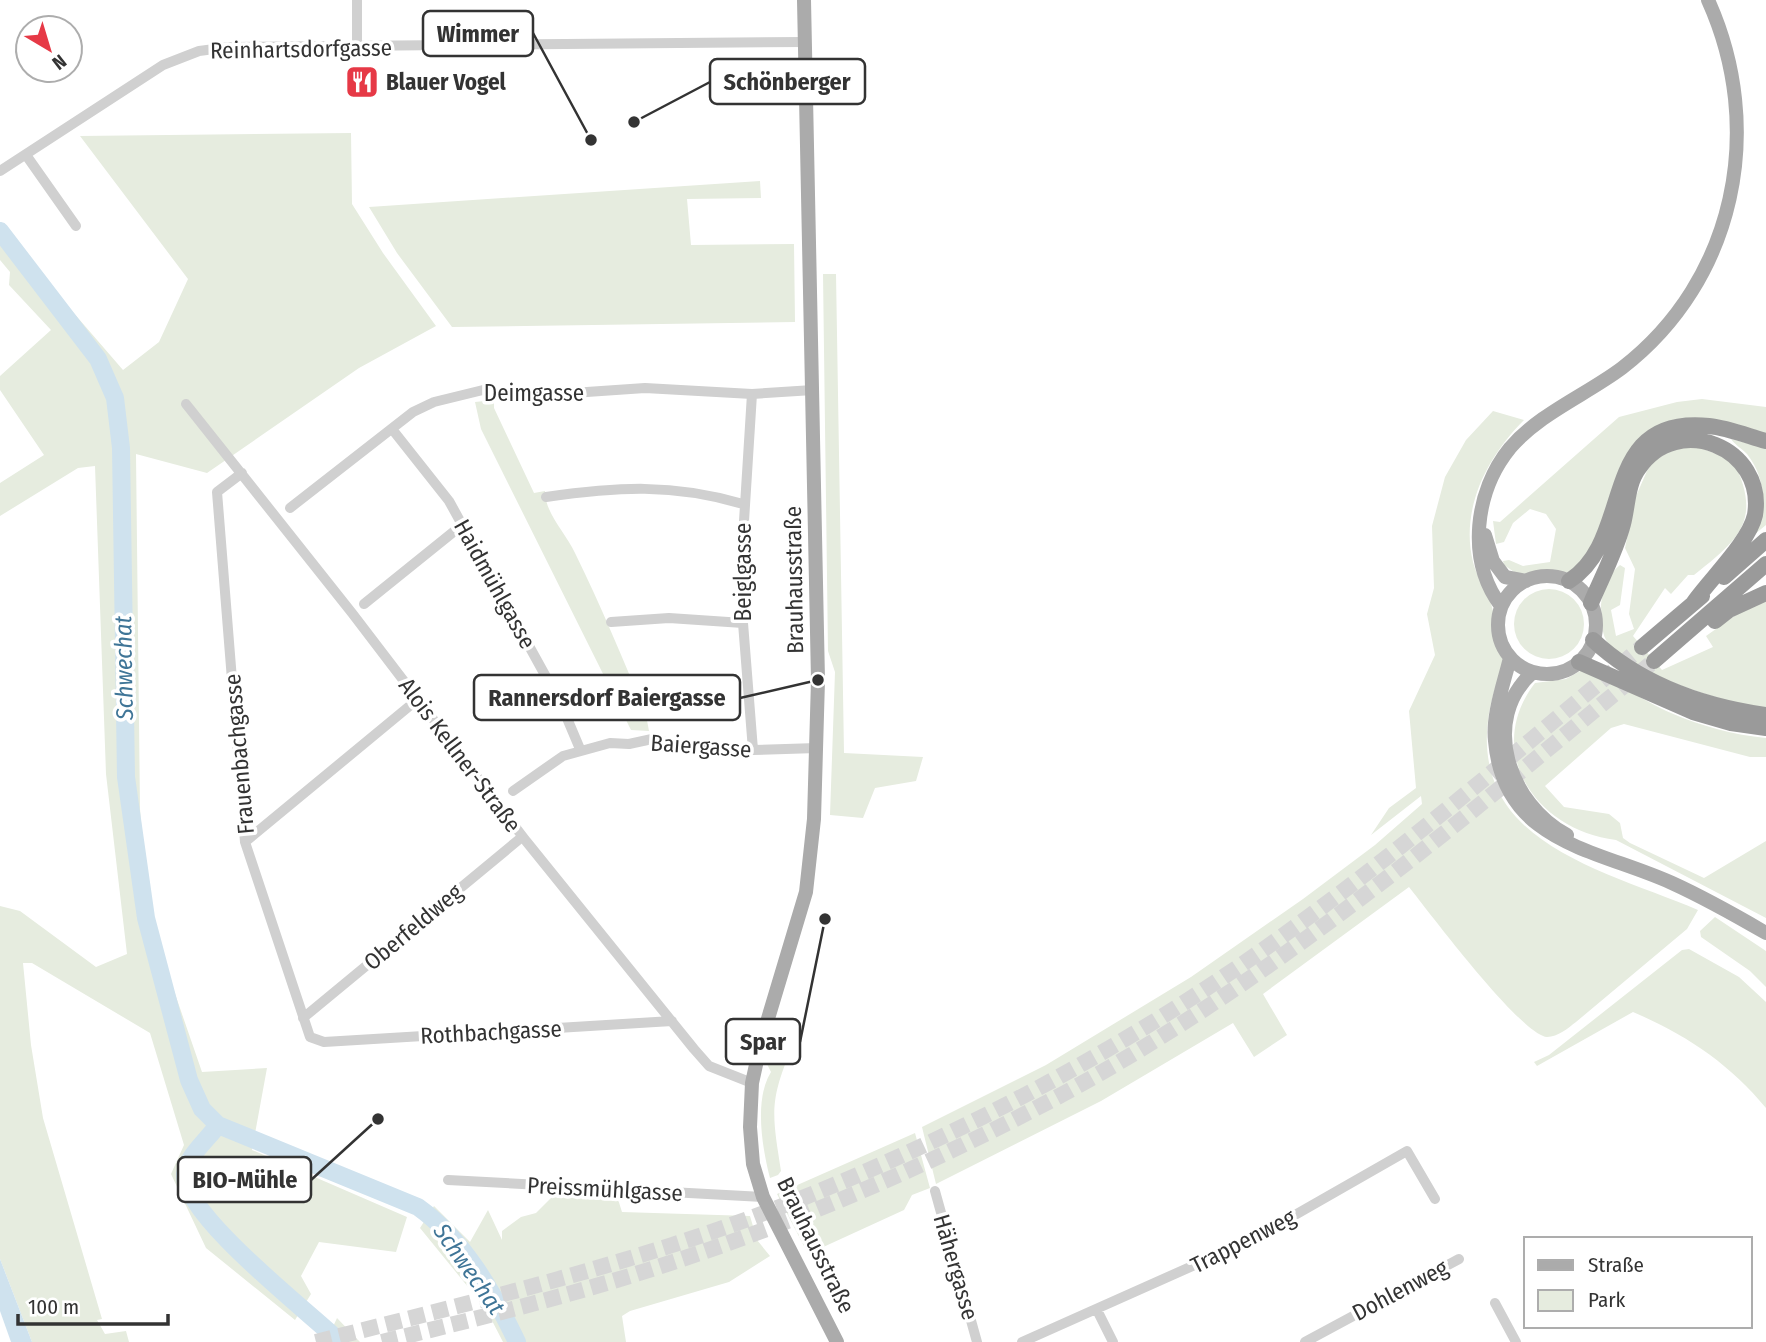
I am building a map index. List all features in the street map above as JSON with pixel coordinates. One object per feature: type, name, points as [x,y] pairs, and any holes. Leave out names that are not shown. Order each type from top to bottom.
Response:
[{"type":"highway","points":[[1569,581],[1585,571],[1600,548],[1620,481],[1644,443],[1662,431],[1709,426],[1766,441]]},
{"type":"highway","points":[[1591,603],[1623,525],[1630,485],[1639,467],[1668,444],[1694,439],[1715,442],[1735,454],[1751,477],[1757,498],[1755,517],[1746,537],[1694,602]]},
{"type":"highway","points":[[1642,647],[1766,540]]},
{"type":"highway","points":[[1654,661],[1766,564]]},
{"type":"highway","points":[[1685,635],[1711,624],[1729,610],[1766,593]]},
{"type":"highway","points":[[1593,640],[1610,656],[1651,681],[1699,700],[1766,715]]},
{"type":"highway","points":[[1579,662],[1693,712],[1731,723],[1766,728]]},
{"type":"main road","name":"Brauhausstraße","points":[[804,0],[813,390],[817,748],[814,819],[806,892],[752,1083],[751,1145],[763,1196],[837,1342]]},
{"type":"main road","points":[[1501,606],[1481,561],[1480,517],[1485,494],[1511,447],[1533,427],[1622,367],[1658,334],[1690,295],[1712,252],[1729,207],[1738,151],[1739,113],[1723,32],[1708,0]]},
{"type":"main road","points":[[1480,517],[1493,561],[1505,577],[1525,581]]},
{"type":"main road","points":[[1545,576],[1569,581],[1591,603],[1595,615],[1593,640],[1579,662],[1556,673],[1533,672],[1510,658],[1498,634],[1501,606],[1508,594],[1525,581],[1545,576]]},
{"type":"main road","points":[[1510,658],[1494,738],[1506,786],[1531,819],[1544,831],[1578,850],[1597,854],[1671,883],[1766,933]]},
{"type":"main road","points":[[1533,672],[1513,696],[1507,714],[1505,747],[1509,767],[1519,788],[1543,817],[1597,854]]},
{"type":"street","points":[[356,47],[357,0]]},
{"type":"street","name":"Reinhartsdorfgasse","points":[[0,171],[163,65],[199,51],[230,47],[804,42]]},
{"type":"street","points":[[26,155],[76,226]]},
{"type":"street","name":"Deimgasse","points":[[290,508],[413,412],[434,402],[483,390],[543,395],[645,388],[752,394],[813,390]]},
{"type":"street","name":"Beiglgasse","points":[[752,394],[743,505],[743,623],[753,750]]},
{"type":"street","name":"Alois Kellner-Straße","points":[[186,404],[242,472],[522,836],[709,1066],[752,1083]]},
{"type":"street","name":"Haidmühlgasse","points":[[392,429],[449,501],[561,704],[580,749]]},
{"type":"street","name":"Frauenbachgasse","points":[[242,472],[217,492],[245,842],[310,1037]]},
{"type":"street","points":[[545,498],[630,487],[665,488],[711,495],[743,505]]},
{"type":"street","points":[[364,604],[462,525]]},
{"type":"street","points":[[611,622],[669,618],[743,623]]},
{"type":"street","points":[[245,842],[418,699]]},
{"type":"street","name":"Baiergasse","points":[[513,791],[547,765],[580,749],[652,739],[688,746],[753,750],[817,748]]},
{"type":"street","name":"Oberfeldweg","points":[[303,1018],[522,836]]},
{"type":"street","name":"Rothbachgasse","points":[[310,1037],[324,1042],[672,1021]]},
{"type":"street","name":"Trappenweg","points":[[1022,1342],[1252,1239],[1407,1151],[1435,1199]]},
{"type":"street","name":"Preissmühlgasse","points":[[448,1180],[763,1196]]},
{"type":"street","name":"Hähergasse","points":[[934,1191],[977,1342]]},
{"type":"street","name":"Dohlenweg","points":[[1305,1342],[1459,1259]]},
{"type":"street","points":[[1495,1303],[1516,1342]]},
{"type":"street","points":[[1097,1310],[1113,1342]]},
{"type":"green space","points":[[351,133],[352,204],[383,253],[436,326],[359,368],[207,473],[136,454],[140,809],[147,895],[163,959],[202,1072],[267,1068],[252,1150],[407,1217],[396,1252],[319,1242],[301,1276],[311,1294],[295,1320],[206,1248],[171,1174],[184,1145],[150,1033],[32,963],[23,963],[31,1045],[43,1118],[102,1319],[97,1320],[105,1334],[126,1331],[129,1342],[32,1342],[0,1259],[0,906],[20,911],[96,967],[127,954],[106,774],[95,466],[78,468],[0,516],[0,483],[44,455],[0,390],[0,376],[51,330],[9,285],[10,272],[0,260],[0,242],[27,278],[72,311],[123,370],[159,342],[188,279],[80,136]]},
{"type":"green space","points":[[760,181],[761,198],[687,199],[691,245],[794,244],[795,322],[452,327],[397,253],[369,207]]},
{"type":"green space","points":[[823,274],[836,274],[844,753],[923,757],[916,781],[875,788],[863,818],[830,815],[835,672],[828,651]]},
{"type":"green space","points":[[1702,399],[1766,407],[1766,435],[1671,425],[1589,558],[1568,572],[1517,574],[1504,565],[1503,561],[1509,560],[1523,566],[1550,562],[1556,529],[1546,514],[1530,509],[1513,523],[1504,542],[1496,544],[1493,521],[1500,522],[1619,417],[1677,402]]},
{"type":"green space","points":[[494,400],[494,408],[534,493],[545,491],[548,508],[585,573],[646,715],[649,731],[631,730],[481,429],[475,402]]},
{"type":"green space","points":[[1493,411],[1524,420],[1488,467],[1480,485],[1470,523],[1473,562],[1491,605],[1492,632],[1503,657],[1487,725],[1488,758],[1497,789],[1516,817],[1554,848],[1601,872],[1698,910],[1687,929],[1576,1022],[1559,1034],[1547,1037],[1518,1017],[1498,996],[1409,887],[1263,994],[1287,1035],[1254,1057],[1233,1023],[1101,1101],[936,1184],[922,1127],[1046,1065],[1191,977],[1303,899],[1375,845],[1422,804],[1421,796],[1371,835],[1389,808],[1416,788],[1409,711],[1435,655],[1427,614],[1434,588],[1432,526],[1445,477],[1466,440]]},
{"type":"green space","points":[[1731,439],[1766,448],[1766,525],[1755,534],[1761,513],[1761,482],[1747,454]]},
{"type":"green space","points":[[1695,446],[1733,460],[1746,498],[1746,513],[1742,526],[1724,550],[1694,575],[1688,575],[1671,594],[1665,588],[1633,636],[1662,670],[1713,647],[1706,636],[1766,598],[1766,710],[1728,701],[1654,675],[1616,652],[1603,633],[1602,596],[1609,578],[1620,565],[1625,568],[1620,605],[1611,610],[1616,636],[1634,629],[1629,614],[1635,569],[1625,548],[1636,496],[1647,471],[1654,461],[1674,449]]},
{"type":"green space","points":[[1556,589],[1569,595],[1578,604],[1582,610],[1582,638],[1574,649],[1563,657],[1542,659],[1524,649],[1516,638],[1514,617],[1524,599],[1535,591]]},
{"type":"green space","points":[[1582,670],[1605,678],[1682,718],[1730,732],[1766,738],[1766,757],[1750,757],[1624,724],[1611,728],[1545,786],[1564,807],[1609,814],[1620,823],[1623,838],[1630,843],[1704,878],[1766,841],[1766,918],[1616,840],[1588,834],[1563,821],[1542,805],[1526,784],[1517,761],[1514,735],[1520,709],[1535,683],[1566,679]]},
{"type":"green space","points":[[1715,917],[1766,951],[1766,987],[1750,971],[1701,937],[1700,931]]},
{"type":"green space","points":[[1689,949],[1739,977],[1766,1002],[1766,1108],[1722,1064],[1706,1052],[1671,1030],[1633,1012],[1537,1066],[1534,1062],[1549,1055],[1682,950]]},
{"type":"green space","points":[[784,1029],[792,1047],[779,1081],[774,1108],[781,1171],[770,1178],[762,1138],[761,1109],[771,1072],[766,1062]]},
{"type":"green space","points":[[915,1133],[930,1188],[912,1195],[904,1210],[808,1254],[777,1194]]},
{"type":"green space","points":[[557,1192],[616,1193],[622,1212],[750,1216],[757,1240],[770,1256],[729,1282],[630,1311],[622,1316],[626,1342],[503,1342],[486,1309],[420,1228],[434,1206],[470,1242],[488,1210],[502,1240],[502,1231],[521,1217],[536,1213]]},
{"type":"green space","points":[[337,1318],[360,1342],[326,1342]]},
{"type":"water","points":[[0,1259],[32,1342],[11,1342],[0,1311]]},
{"type":"waterway","name":"Schwechat","points":[[0,231],[98,359],[115,398],[121,448],[126,777],[146,918],[189,1080],[202,1109],[218,1125],[418,1207],[450,1235],[476,1268],[517,1342]]},
{"type":"waterway","name":"Schwechat","points":[[218,1125],[187,1167],[185,1174],[190,1191],[204,1213],[225,1237],[340,1342]]},
{"type":"tunnel","points":[[316,1342],[563,1278],[685,1241],[805,1197],[985,1116],[1101,1053],[1213,984],[1267,947],[1316,912],[1458,800],[1642,647]]},
{"type":"tunnel","points":[[382,1342],[569,1294],[729,1243],[827,1206],[923,1164],[1063,1094],[1220,999],[1295,947],[1441,836],[1654,661]]},
{"type":"place","name":"Blauer Vogel","points":[[362,82]]},
{"type":"place","name":"Schönberger","points":[[634,122]]},
{"type":"place","name":"Wimmer","points":[[591,140]]},
{"type":"place","name":"Rannersdorf Baiergasse","points":[[818,680]]},
{"type":"place","name":"Spar","points":[[825,919]]},
{"type":"place","name":"BIO-Mühle","points":[[378,1119]]}]
